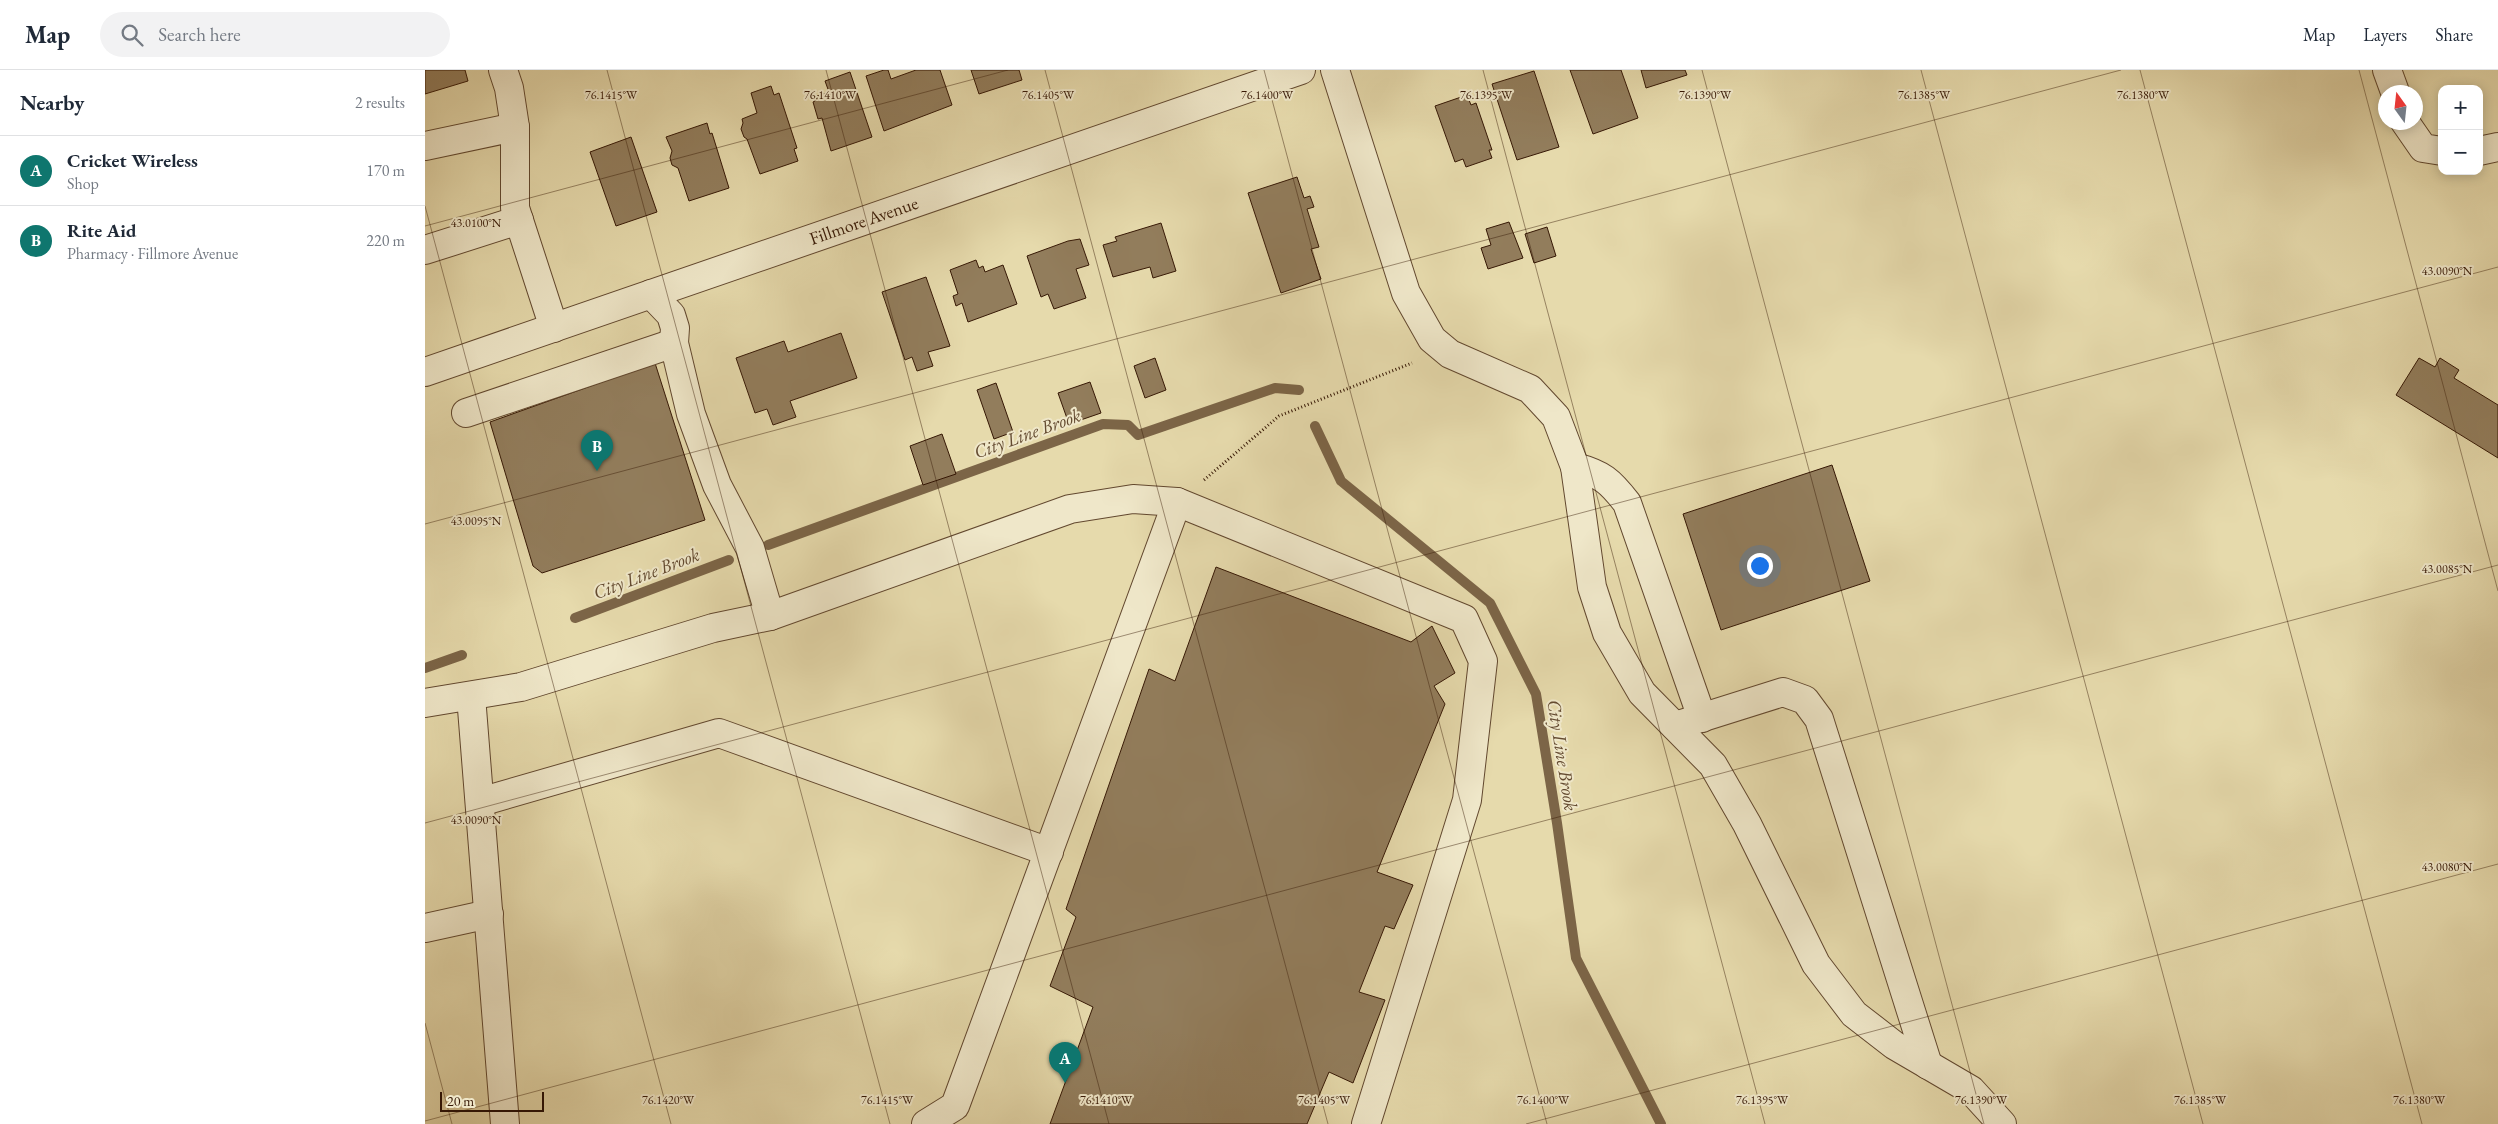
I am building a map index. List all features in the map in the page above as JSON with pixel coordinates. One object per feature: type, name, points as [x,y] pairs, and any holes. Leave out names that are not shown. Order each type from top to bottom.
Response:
[{"type":"street","points":[[503,70],[509,88],[515,127],[515,208],[554,328]]},
{"type":"street","name":"Fillmore Avenue","points":[[425,372],[1301,70]]},
{"type":"street","points":[[1335,70],[1406,293],[1432,339],[1449,354],[1530,389],[1556,417],[1575,467],[1592,587],[1607,634],[1642,693],[1713,765],[1747,824],[1816,964],[1854,1014],[1894,1045],[1971,1090],[2002,1124]]},
{"type":"street","points":[[2387,70],[2392,85]]},
{"type":"street","points":[[425,146],[515,127]]},
{"type":"street","points":[[2411,130],[2423,148],[2438,150]]},
{"type":"street","points":[[2483,150],[2498,147]]},
{"type":"street","points":[[425,250],[519,220]]},
{"type":"street","points":[[651,294],[671,315],[675,328],[674,343],[691,414],[717,485],[750,548],[770,616]]},
{"type":"street","points":[[466,413],[674,343]]},
{"type":"street","points":[[1575,467],[1597,473],[1613,485],[1627,503],[1702,718]]},
{"type":"street","points":[[425,704],[521,687],[713,628],[770,616],[1070,509],[1133,499],[1177,502],[1464,619],[1483,661],[1467,800],[1366,1124]]},
{"type":"street","points":[[926,1124],[955,1106],[1177,502]]},
{"type":"street","points":[[1675,726],[1783,692],[1805,700],[1819,719],[1928,1065]]},
{"type":"street","points":[[471,696],[505,1124]]},
{"type":"street","points":[[480,802],[719,733],[1049,852]]},
{"type":"street","points":[[425,928],[489,914]]},
{"type":"path","points":[[1177,502],[1279,416],[1445,350]]},
{"type":"building","points":[[425,70],[465,70],[468,81],[425,94]]},
{"type":"building","points":[[888,70],[891,79],[916,70],[940,70],[952,105],[884,131],[866,76]]},
{"type":"building","points":[[971,70],[1019,70],[1022,80],[979,94]]},
{"type":"building","points":[[1570,70],[1621,70],[1638,118],[1593,134]]},
{"type":"building","points":[[1641,70],[1685,70],[1687,75],[1646,88]]},
{"type":"building","points":[[1534,71],[1559,147],[1517,160],[1492,84]]},
{"type":"building","points":[[850,72],[872,137],[831,151],[822,118],[818,119],[813,102],[815,101],[814,97],[829,92],[825,81]]},
{"type":"building","points":[[771,86],[774,95],[779,93],[797,148],[794,149],[798,161],[760,174],[747,139],[744,137],[741,129],[742,119],[757,113],[751,93]]},
{"type":"building","points":[[1467,95],[1471,105],[1476,103],[1492,150],[1489,150],[1492,158],[1466,167],[1463,159],[1455,162],[1435,106]]},
{"type":"building","points":[[707,123],[710,134],[712,133],[729,188],[689,201],[678,168],[672,165],[670,158],[672,151],[666,137]]},
{"type":"building","points":[[631,137],[657,212],[616,226],[590,152]]},
{"type":"building","points":[[1297,177],[1304,198],[1310,196],[1314,207],[1307,209],[1319,247],[1311,249],[1321,279],[1281,293],[1248,193]]},
{"type":"building","points":[[1509,222],[1523,258],[1488,269],[1481,248],[1491,245],[1486,229]]},
{"type":"building","points":[[1161,223],[1176,271],[1153,278],[1150,267],[1113,277],[1103,245],[1117,241],[1115,237]]},
{"type":"building","points":[[1547,227],[1556,256],[1534,263],[1525,234]]},
{"type":"building","points":[[1080,239],[1089,265],[1076,269],[1086,298],[1054,309],[1048,294],[1041,297],[1027,256],[1068,241]]},
{"type":"building","points":[[976,260],[979,268],[983,266],[985,272],[1003,265],[1017,304],[968,322],[962,303],[956,306],[953,296],[958,294],[950,270]]},
{"type":"building","points":[[926,277],[950,346],[928,352],[933,366],[917,371],[912,357],[905,360],[882,292]]},
{"type":"building","points":[[841,333],[857,378],[790,401],[796,417],[773,425],[767,409],[755,413],[736,358],[784,341],[788,352]]},
{"type":"building","points":[[1155,358],[1166,390],[1145,398],[1134,366]]},
{"type":"building","points":[[2419,358],[2435,367],[2440,358],[2459,370],[2454,378],[2498,405],[2498,458],[2396,395]]},
{"type":"building","points":[[655,363],[705,520],[542,573],[533,566],[490,422]]},
{"type":"building","points":[[1090,382],[1101,413],[1069,424],[1058,393]]},
{"type":"building","points":[[996,383],[1013,432],[994,439],[977,390]]},
{"type":"building","points":[[942,434],[956,474],[923,485],[910,446]]},
{"type":"building","points":[[1832,465],[1870,581],[1721,630],[1683,514]]},
{"type":"building","points":[[1216,567],[1411,642],[1432,626],[1455,673],[1434,686],[1445,704],[1377,872],[1413,885],[1394,929],[1385,926],[1359,992],[1385,1000],[1353,1083],[1329,1072],[1307,1124],[1050,1124],[1093,1007],[1050,986],[1076,917],[1066,909],[1149,669],[1175,681]]},
{"type":"waterway","name":"City Line Brook","points":[[768,545],[1103,424],[1128,425],[1138,435],[1275,388],[1299,390]]},
{"type":"waterway","name":"City Line Brook","points":[[1315,426],[1341,481],[1490,603],[1536,694],[1576,958],[1661,1124]]},
{"type":"waterway","name":"City Line Brook","points":[[575,618],[729,560]]},
{"type":"waterway","name":"City Line Brook","points":[[425,668],[462,655]]},
{"type":"place","name":"Rite Aid","points":[[597,471]]},
{"type":"place","name":"Cricket Wireless","points":[[1065,1083]]}]
